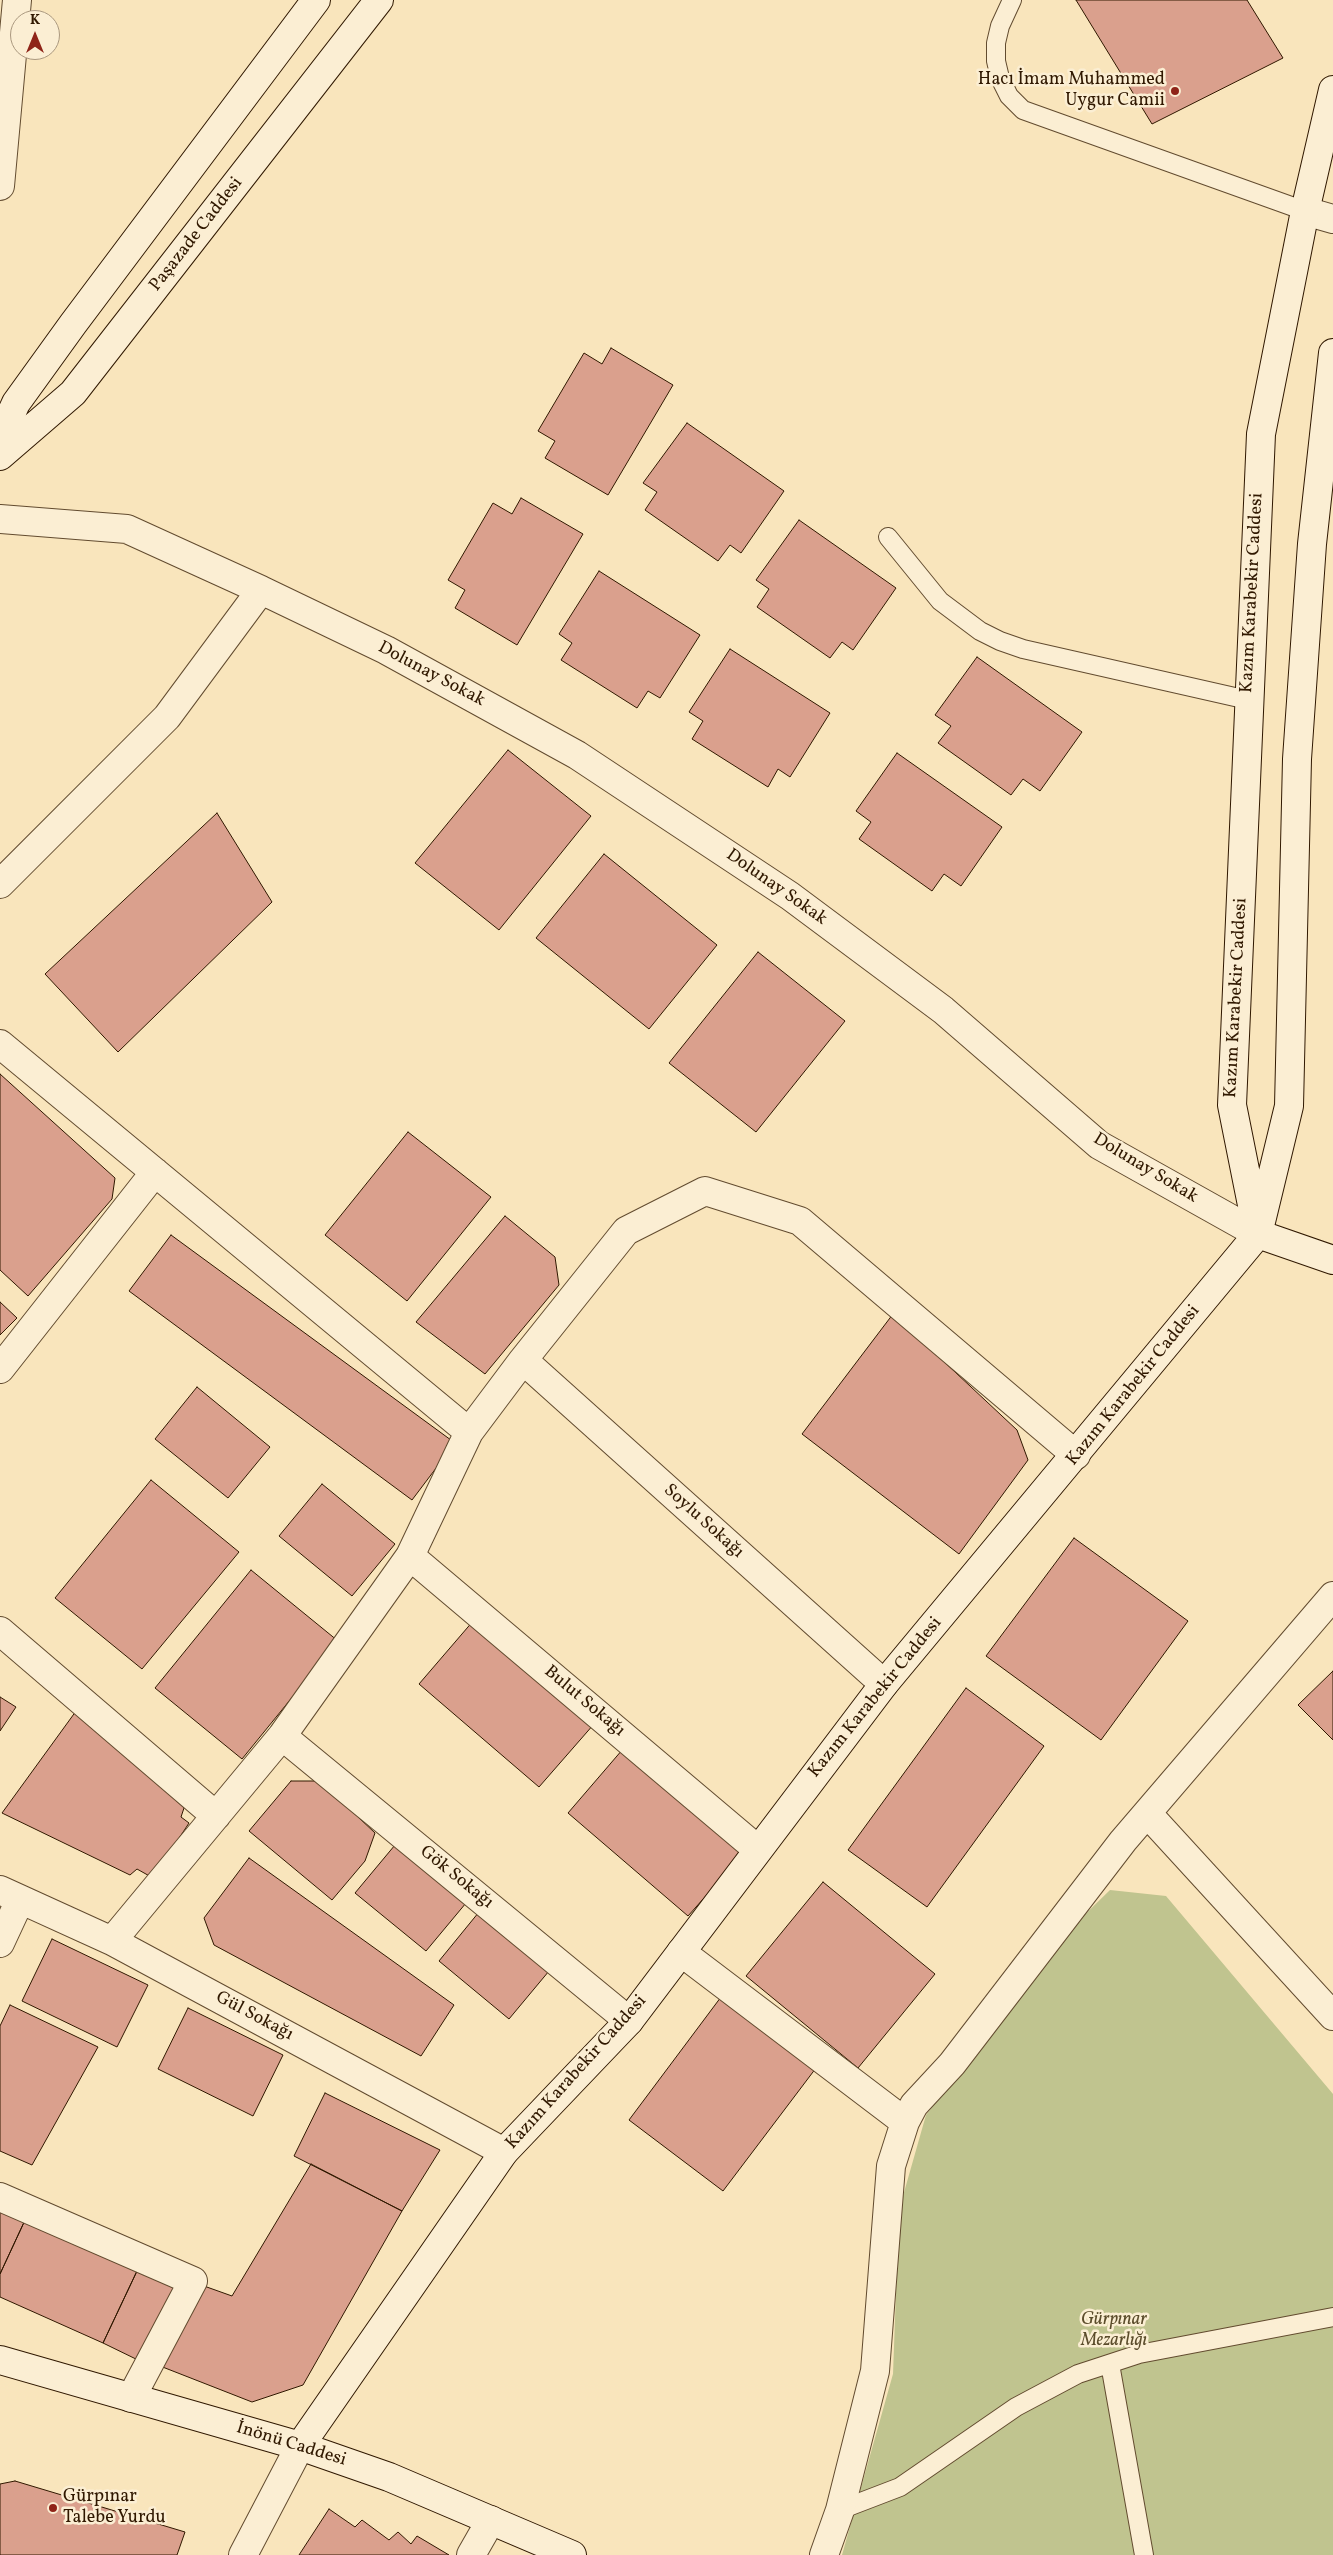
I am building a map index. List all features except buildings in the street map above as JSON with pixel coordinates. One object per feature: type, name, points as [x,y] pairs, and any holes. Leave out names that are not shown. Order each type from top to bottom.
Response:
[{"type":"street","points":[[0,186],[17,0]]},
{"type":"street","points":[[0,438],[16,403],[316,0]]},
{"type":"street","name":"Paşazade Caddesi","points":[[0,456],[73,393],[378,0]]},
{"type":"street","name":"Kazım Karabekir Caddesi","points":[[243,2555],[300,2446],[504,2152],[629,2021],[757,1849],[884,1684],[1258,1234],[1232,1105],[1248,700],[1261,434],[1305,211],[1333,90]]},
{"type":"street","points":[[1305,211],[1333,219]]},
{"type":"street","points":[[1258,1234],[1289,1106],[1297,760],[1312,544],[1333,353]]},
{"type":"street","name":"Dolunay Sokak","points":[[0,519],[127,529],[386,650],[578,755],[798,901],[943,1010],[1099,1145],[1258,1234],[1333,1260]]},
{"type":"street","points":[[0,884],[167,717],[261,590]]},
{"type":"street","points":[[0,1044],[469,1432]]},
{"type":"street","points":[[0,1368],[155,1172]]},
{"type":"street","points":[[112,1941],[282,1736],[410,1556],[469,1432],[523,1360],[626,1231],[705,1191],[800,1221],[1076,1455]]},
{"type":"street","name":"Soylu Sokağı","points":[[523,1360],[884,1684]]},
{"type":"street","name":"Bulut Sokağı","points":[[410,1556],[757,1849]]},
{"type":"street","points":[[824,2555],[840,2510],[874,2371],[891,2166],[905,2122],[914,2105],[952,2064],[1123,1841],[1333,1596]]},
{"type":"street","points":[[0,1630],[216,1816]]},
{"type":"street","name":"Gök Sokağı","points":[[282,1736],[629,2021]]},
{"type":"street","points":[[1148,1813],[1333,2016]]},
{"type":"street","points":[[0,1943],[10,1895]]},
{"type":"street","name":"Gül Sokağı","points":[[10,1895],[112,1941],[504,2152]]},
{"type":"street","points":[[681,1952],[905,2122]]},
{"type":"street","points":[[0,2197],[193,2280],[131,2398]]},
{"type":"street","name":"İnönü Caddesi","points":[[0,2360],[300,2446],[389,2477],[572,2555]]},
{"type":"street","points":[[471,2555],[491,2520]]},
{"type":"lane","points":[[1012,0],[1000,26],[996,43],[996,61],[1000,78],[1010,96],[1023,110],[1305,211]]},
{"type":"lane","points":[[888,537],[940,601],[980,631],[1000,641],[1023,649],[1248,700]]},
{"type":"lane","points":[[840,2510],[900,2487],[1016,2407],[1078,2374],[1139,2354],[1333,2317]]},
{"type":"lane","points":[[1110,2364],[1144,2555]]},
{"type":"green space","name":"Gürpınar Mezarlığı","points":[[1110,1890],[1166,1896],[1333,2094],[1333,2555],[842,2555],[893,2374],[899,2210],[926,2115],[1067,1932]]},
{"type":"place","name":"Hacı İmam Muhammed Uygur Camii","points":[[1175,91]]},
{"type":"place","name":"Gürpınar Talebe Yurdu","points":[[53,2508]]}]
